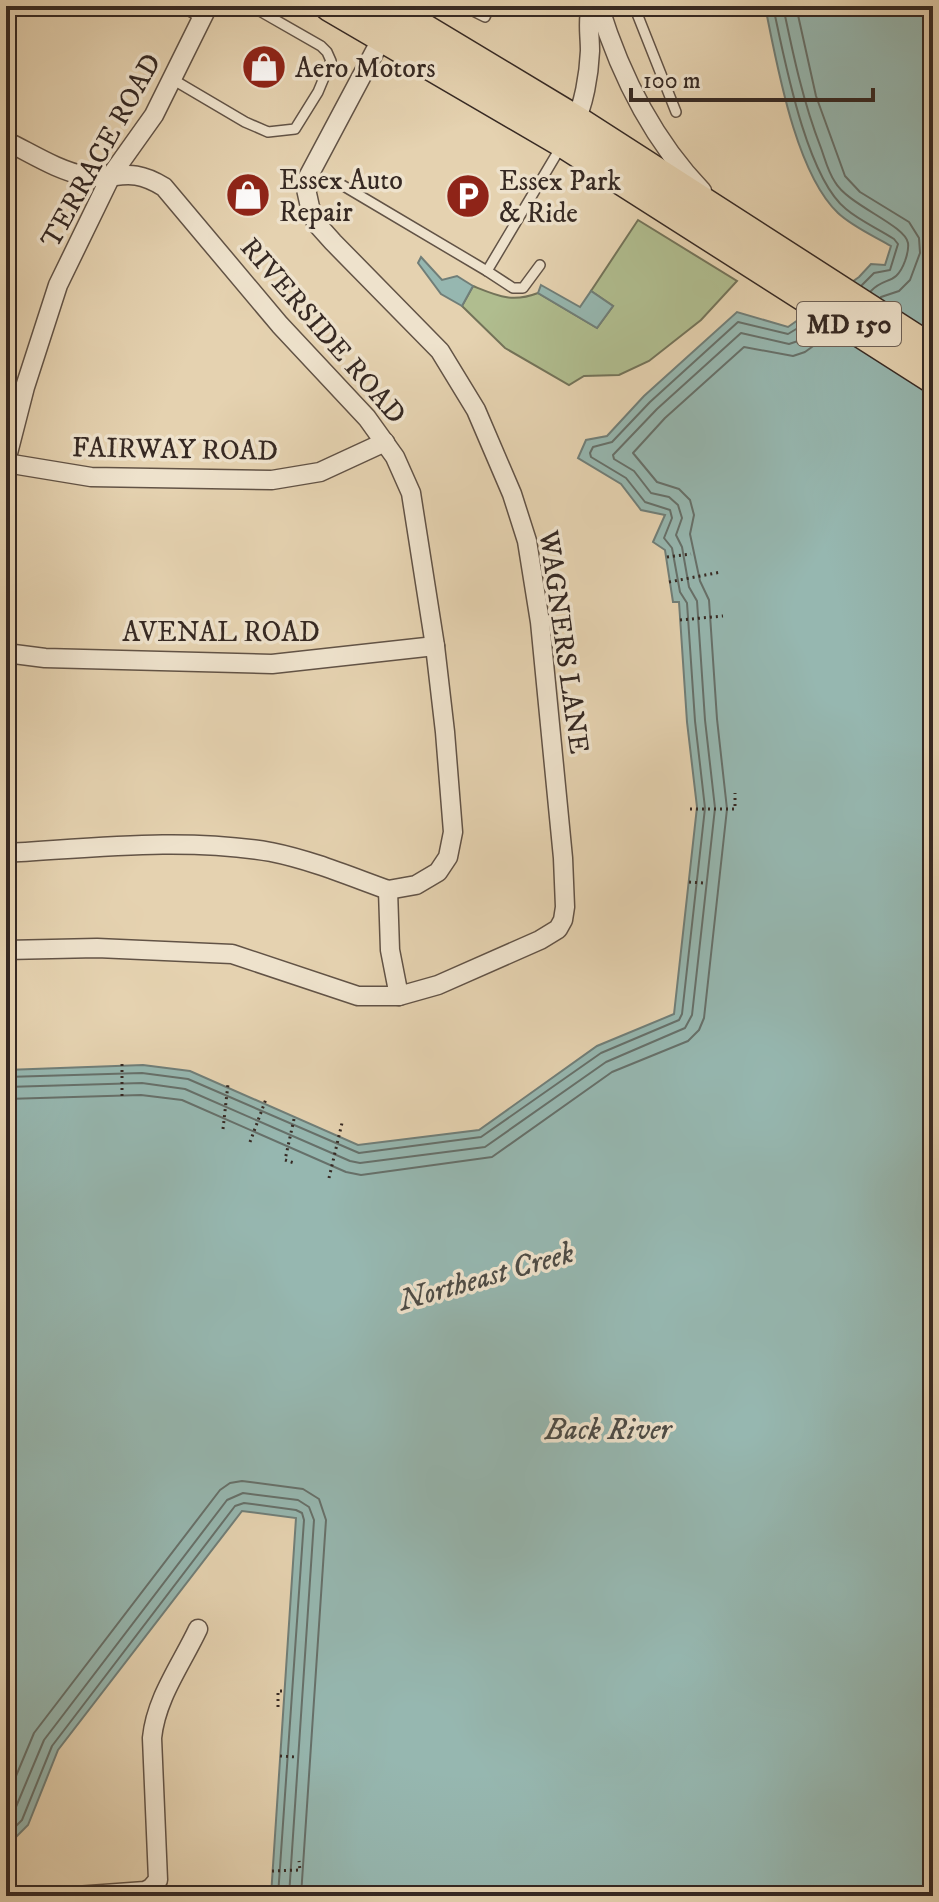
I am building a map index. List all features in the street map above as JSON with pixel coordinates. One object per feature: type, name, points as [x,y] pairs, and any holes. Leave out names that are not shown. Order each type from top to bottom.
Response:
[{"type":"main road","name":"MD 150","points":[[330,6],[391,15],[770,260],[933,378]]},
{"type":"main road","name":"MD 150","points":[[570,132],[731,222],[770,260],[933,351]]},
{"type":"street","points":[[570,132],[587,76],[591,6]]},
{"type":"street","points":[[599,6],[617,57],[655,132],[688,177],[731,222]]},
{"type":"street","name":"TERRACE ROAD","points":[[6,462],[25,387],[58,285],[112,174],[154,115],[205,12]]},
{"type":"street","name":"WAGNERS LANE","points":[[6,950],[110,949],[232,954],[358,996],[399,996],[422,991],[457,977],[550,935],[563,920],[565,907],[540,622],[527,541],[512,494],[476,410],[440,351],[316,223],[306,189],[315,160],[391,15]]},
{"type":"street","name":"RIVERSIDE ROAD","points":[[6,141],[71,172],[87,176],[127,173],[142,176],[164,187],[280,325],[367,418],[403,474],[414,503],[435,646],[453,832],[444,866],[428,879],[407,888],[388,890]]},
{"type":"street","name":"FAIRWAY ROAD","points":[[6,462],[91,477],[272,480],[320,472],[385,442]]},
{"type":"street","name":"AVENAL ROAD","points":[[6,653],[45,658],[272,664],[435,646]]},
{"type":"street","points":[[6,853],[167,845],[239,849],[293,857],[388,890],[390,950],[399,996]]},
{"type":"street","points":[[76,1896],[145,1891],[158,1880],[152,1738],[154,1717],[198,1629]]},
{"type":"lane","points":[[180,6],[205,12]]},
{"type":"lane","points":[[172,79],[268,132],[295,129],[318,92],[331,61],[330,56],[321,46],[251,6]]},
{"type":"lane","points":[[463,6],[485,17],[490,6]]},
{"type":"lane","points":[[634,6],[676,112]]},
{"type":"lane","points":[[487,271],[570,132]]},
{"type":"lane","points":[[342,185],[513,288],[523,288],[540,265]]},
{"type":"path","points":[[667,557],[691,554]]},
{"type":"path","points":[[669,582],[721,572]]},
{"type":"path","points":[[680,620],[723,616]]},
{"type":"path","points":[[690,809],[735,809],[735,793]]},
{"type":"path","points":[[689,882],[704,883]]},
{"type":"path","points":[[122,1064],[122,1097]]},
{"type":"path","points":[[223,1129],[228,1084]]},
{"type":"path","points":[[250,1142],[266,1099]]},
{"type":"path","points":[[294,1119],[285,1160],[294,1163]]},
{"type":"path","points":[[329,1178],[342,1123]]},
{"type":"path","points":[[278,1707],[278,1691],[285,1691]]},
{"type":"path","points":[[280,1756],[296,1757]]},
{"type":"path","points":[[272,1871],[300,1870],[299,1861]]},
{"type":"green space","points":[[638,220],[737,281],[701,320],[649,361],[619,375],[584,376],[569,385],[505,348],[462,306],[473,286],[513,298],[538,293],[597,328],[613,306],[591,291]]},
{"type":"water","name":"Back River","points":[[765,6],[933,6],[933,1896],[271,1896],[296,1518],[242,1511],[58,1750],[28,1825],[6,1847],[6,1070],[143,1065],[190,1071],[358,1145],[479,1130],[597,1046],[674,1014],[697,807],[687,722],[679,602],[673,602],[665,550],[653,542],[665,515],[641,510],[621,484],[578,458],[586,440],[607,436],[644,396],[737,312],[788,327],[859,277],[871,264],[885,265],[891,246],[838,213],[810,172],[790,116]]},
{"type":"water","points":[[421,257],[442,280],[457,276],[473,286],[462,306],[441,294],[418,263]]},
{"type":"water","points":[[541,285],[580,307],[591,291],[613,306],[597,328],[538,293]]},
{"type":"place","name":"Aero Motors","points":[[264,67]]},
{"type":"place","name":"Essex Auto Repair","points":[[248,195]]},
{"type":"place","name":"Essex Park & Ride","points":[[468,196]]},
{"type":"water label","name":"Northeast Creek","points":[[486,1276]]}]
